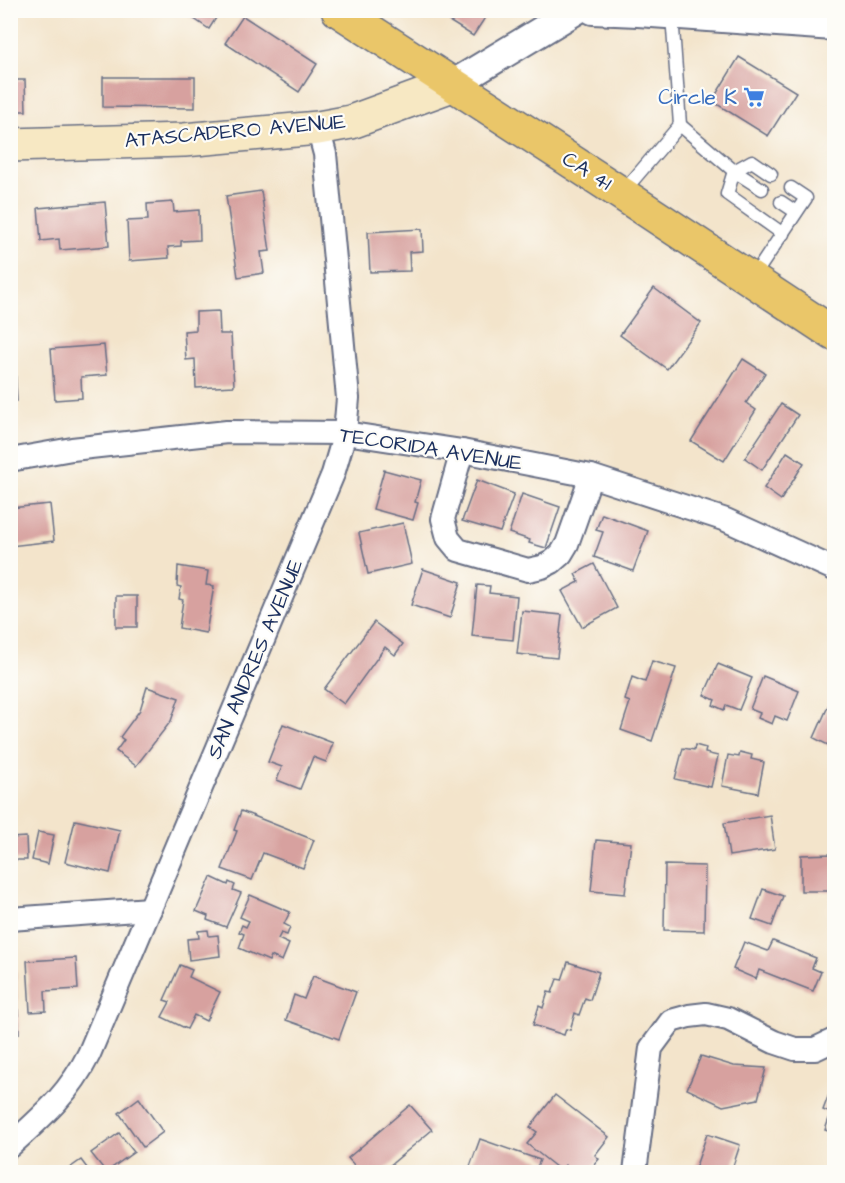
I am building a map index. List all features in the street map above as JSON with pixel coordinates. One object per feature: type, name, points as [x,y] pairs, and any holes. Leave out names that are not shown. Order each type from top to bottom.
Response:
[{"type":"main road","name":"CA 41","points":[[338,10],[834,334]]},
{"type":"main road","name":"ATASCADERO AVENUE","points":[[10,145],[184,140],[318,128],[351,122],[452,86]]},
{"type":"street","name":"ATASCADERO AVENUE","points":[[452,86],[576,10]]},
{"type":"street","points":[[593,10],[834,26]]},
{"type":"street","name":"SAN ANDRES AVENUE","points":[[10,1146],[45,1115],[77,1078],[89,1054],[333,474],[345,433],[348,398],[325,154],[318,128]]},
{"type":"street","name":"TECORIDA AVENUE","points":[[10,460],[72,449],[227,432],[345,433],[591,476],[726,520],[834,569]]},
{"type":"street","points":[[462,452],[443,519],[448,538],[458,550],[528,570],[542,567],[561,554],[567,544],[591,476]]},
{"type":"street","points":[[10,919],[150,909]]},
{"type":"street","points":[[636,1173],[651,1048],[671,1021],[706,1014],[728,1019],[774,1042],[795,1048],[815,1048],[834,1040]]},
{"type":"lane","points":[[622,194],[680,124],[672,15]]},
{"type":"lane","points":[[680,124],[734,171],[762,189]]},
{"type":"lane","points":[[771,174],[752,161],[734,171],[727,194],[783,234]]},
{"type":"lane","points":[[752,280],[806,198],[791,188]]},
{"type":"lane","points":[[781,202],[796,212]]},
{"type":"building","points":[[181,10],[221,10],[209,29]]},
{"type":"building","points":[[457,10],[490,10],[473,36],[449,21]]},
{"type":"building","points":[[243,16],[317,64],[299,92],[225,43]]},
{"type":"building","name":"Circle K","points":[[739,57],[796,92],[768,136],[712,101]]},
{"type":"building","points":[[103,77],[195,77],[195,108],[103,107]]},
{"type":"building","points":[[10,80],[25,80],[26,111],[10,111]]},
{"type":"building","points":[[261,191],[270,251],[261,252],[264,273],[238,277],[226,196]]},
{"type":"building","points":[[105,202],[109,246],[60,250],[59,239],[41,241],[38,208]]},
{"type":"building","points":[[173,202],[174,212],[199,210],[200,240],[181,241],[181,246],[168,247],[169,258],[129,261],[127,221],[148,220],[147,204]]},
{"type":"building","points":[[422,229],[423,251],[409,252],[410,271],[370,272],[368,232]]},
{"type":"building","points":[[654,288],[701,323],[667,369],[620,335]]},
{"type":"building","points":[[219,311],[220,334],[231,334],[234,386],[196,388],[195,359],[186,360],[184,331],[196,330],[196,312]]},
{"type":"building","points":[[10,344],[14,344],[17,401],[10,402]]},
{"type":"building","points":[[104,345],[107,375],[81,377],[82,398],[55,400],[51,349]]},
{"type":"building","points":[[743,359],[765,373],[746,403],[756,410],[724,461],[691,441]]},
{"type":"building","points":[[781,404],[798,415],[762,470],[745,458]]},
{"type":"building","points":[[787,452],[804,463],[781,500],[764,488]]},
{"type":"building","points":[[384,470],[421,480],[413,520],[373,509]]},
{"type":"building","points":[[477,480],[514,494],[500,532],[462,521]]},
{"type":"building","points":[[522,494],[560,507],[546,548],[509,533]]},
{"type":"building","points":[[50,504],[54,541],[10,546],[10,508]]},
{"type":"building","points":[[602,514],[648,531],[633,571],[594,557],[603,532],[596,530]]},
{"type":"building","points":[[403,523],[412,564],[368,574],[359,533]]},
{"type":"building","points":[[594,564],[617,608],[582,627],[562,591],[579,582],[575,574]]},
{"type":"building","points":[[178,566],[208,571],[206,585],[214,586],[206,633],[179,628],[183,600],[179,599],[181,587],[177,586]]},
{"type":"building","points":[[423,569],[461,582],[450,618],[411,605]]},
{"type":"building","points":[[477,585],[490,586],[489,593],[517,596],[513,640],[472,636]]},
{"type":"building","points":[[116,596],[137,596],[137,627],[116,627]]},
{"type":"building","points":[[522,611],[562,615],[557,658],[517,654]]},
{"type":"building","points":[[374,622],[403,644],[395,655],[385,647],[344,704],[324,689]]},
{"type":"building","points":[[652,661],[676,668],[652,741],[621,730],[630,702],[625,700],[632,677],[645,682]]},
{"type":"building","points":[[718,664],[752,678],[739,710],[726,705],[724,710],[713,705],[715,700],[704,695]]},
{"type":"building","points":[[763,676],[799,691],[787,721],[775,716],[772,724],[758,718],[760,713],[750,709]]},
{"type":"building","points":[[147,687],[179,698],[171,721],[136,766],[116,751],[124,740],[120,737],[140,710]]},
{"type":"building","points":[[834,693],[834,748],[814,738]]},
{"type":"building","points":[[283,724],[333,743],[326,762],[313,757],[300,789],[277,780],[282,767],[268,762]]},
{"type":"building","points":[[695,745],[706,748],[705,753],[718,756],[711,787],[675,779],[683,748],[694,750]]},
{"type":"building","points":[[740,752],[752,755],[751,759],[764,762],[758,793],[722,786],[728,755],[739,757]]},
{"type":"building","points":[[241,811],[314,840],[303,868],[263,853],[252,880],[222,869],[237,831],[234,830]]},
{"type":"building","points":[[770,815],[775,849],[729,856],[724,823]]},
{"type":"building","points":[[75,820],[120,830],[110,873],[65,862]]},
{"type":"building","points":[[38,832],[54,835],[48,864],[32,860]]},
{"type":"building","points":[[26,837],[27,860],[10,860],[10,838]]},
{"type":"building","points":[[596,840],[631,843],[625,894],[591,891]]},
{"type":"building","points":[[834,854],[834,891],[801,891],[801,855]]},
{"type":"building","points":[[665,865],[705,866],[704,931],[664,930]]},
{"type":"building","points":[[211,877],[228,885],[229,882],[235,885],[233,890],[241,893],[226,927],[207,920],[208,916],[196,911]]},
{"type":"building","points":[[763,889],[783,896],[772,926],[752,919]]},
{"type":"building","points":[[250,895],[290,912],[284,924],[290,927],[287,935],[281,933],[278,939],[289,944],[282,961],[271,956],[269,961],[239,948],[244,934],[239,932],[242,925],[246,927],[249,921],[240,917]]},
{"type":"building","points":[[208,930],[209,936],[218,935],[220,956],[189,960],[187,939],[199,938],[198,931]]},
{"type":"building","points":[[773,941],[816,958],[812,968],[821,972],[813,991],[759,970],[756,979],[733,969],[744,942],[768,951]]},
{"type":"building","points":[[76,958],[78,989],[45,991],[46,1011],[30,1012],[27,961]]},
{"type":"building","points":[[568,962],[599,972],[590,1000],[585,998],[579,1015],[575,1013],[570,1030],[566,1029],[564,1035],[533,1025],[539,1006],[543,1008],[548,992],[552,993],[557,979],[562,980]]},
{"type":"building","points":[[180,965],[192,970],[189,977],[220,992],[206,1021],[194,1015],[187,1029],[162,1017],[170,1002],[164,1000]]},
{"type":"building","points":[[10,971],[16,971],[19,1034],[10,1034]]},
{"type":"building","points":[[313,976],[356,992],[339,1039],[286,1020],[294,995],[304,999]]},
{"type":"building","points":[[701,1056],[734,1066],[766,1068],[758,1099],[723,1106],[687,1089]]},
{"type":"building","points":[[831,1089],[834,1091],[834,1133],[825,1130],[831,1113],[823,1110]]},
{"type":"building","points":[[555,1095],[609,1137],[595,1155],[599,1159],[588,1172],[574,1172],[565,1165],[561,1171],[527,1144],[537,1132],[530,1127]]},
{"type":"building","points":[[139,1098],[163,1132],[143,1147],[119,1113]]},
{"type":"building","points":[[410,1105],[432,1130],[382,1172],[360,1172],[348,1158]]},
{"type":"building","points":[[119,1133],[134,1152],[106,1172],[91,1153]]},
{"type":"building","points":[[707,1134],[740,1145],[731,1172],[694,1172]]},
{"type":"building","points":[[480,1139],[540,1160],[535,1172],[468,1172]]},
{"type":"building","points":[[81,1160],[90,1172],[64,1172]]},
{"type":"place","name":"Circle K","points":[[754,97]]}]
